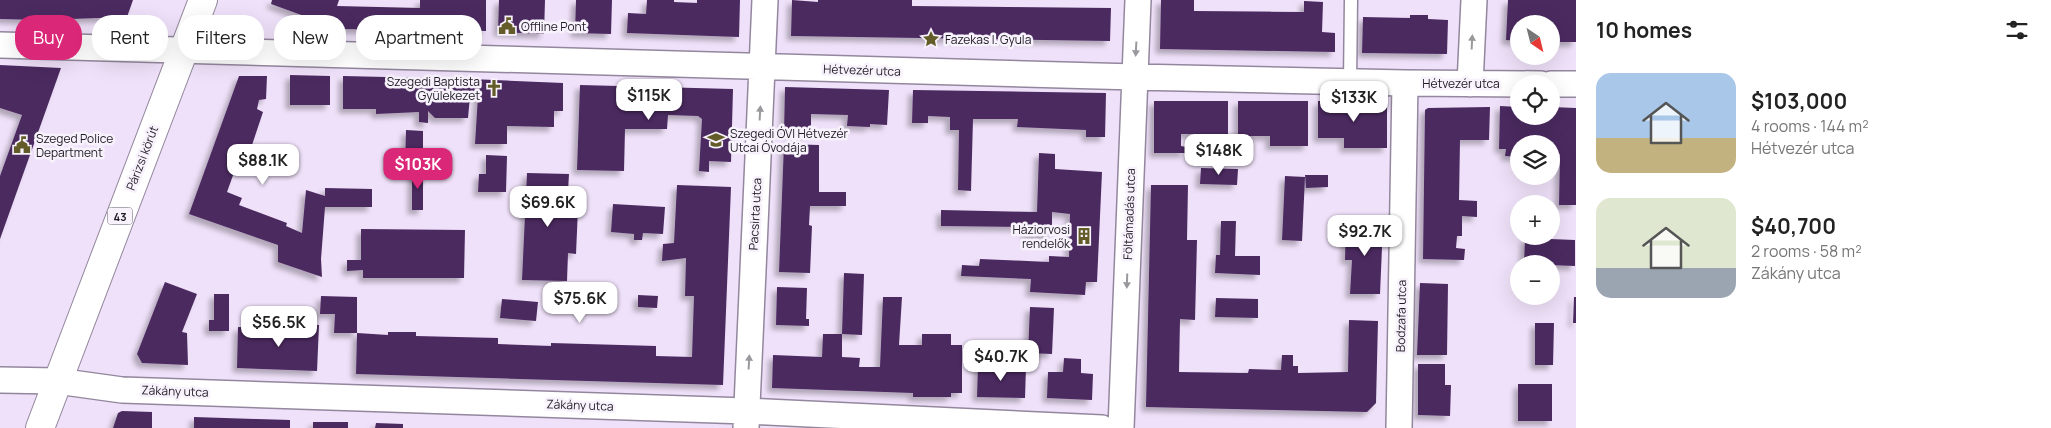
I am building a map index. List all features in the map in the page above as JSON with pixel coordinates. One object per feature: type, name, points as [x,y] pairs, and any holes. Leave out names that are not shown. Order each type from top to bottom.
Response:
[{"type":"main road","name":"Párizsi körút","points":[[197,15],[203,0]]},
{"type":"main road","name":"Párizsi körút","points":[[40,428],[179,60]]},
{"type":"street","name":"Pacsirta utca","points":[[746,420],[765,0]]},
{"type":"street","name":"Föltámadás utca","points":[[1121,428],[1138,0]]},
{"type":"street","points":[[1470,84],[1474,0]]},
{"type":"street","name":"Hétvezér utca","points":[[0,45],[119,48],[178,52]]},
{"type":"street","name":"Hétvezér utca","points":[[264,54],[1135,77],[1510,84]]},
{"type":"street","name":"Bodzafa utca","points":[[1399,428],[1405,83]]},
{"type":"street","points":[[1560,84],[1576,84]]},
{"type":"street","name":"Zákány utca","points":[[0,380],[57,381],[122,390],[746,420],[1102,428]]},
{"type":"lane","points":[[1350,82],[1351,0]]},
{"type":"building","points":[[0,0],[133,0],[128,15],[92,15],[92,18],[82,19],[82,15],[15,15],[15,19],[0,19]]},
{"type":"building","points":[[272,0],[339,0],[337,6],[420,8],[420,0],[486,0],[486,31],[482,31],[482,15],[356,15],[356,29],[346,29],[346,15],[301,15],[271,4]]},
{"type":"building","points":[[499,0],[545,0],[544,34],[498,32]]},
{"type":"building","points":[[576,0],[612,0],[611,34],[575,33]]},
{"type":"building","points":[[647,0],[674,0],[674,2],[697,3],[697,0],[740,0],[739,37],[627,33],[628,13],[646,14]]},
{"type":"building","points":[[792,0],[818,2],[818,0],[912,0],[912,6],[1111,8],[1110,41],[791,36]]},
{"type":"building","points":[[1161,0],[1194,0],[1194,11],[1304,12],[1304,1],[1323,2],[1322,32],[1335,33],[1335,52],[1160,49]]},
{"type":"building","points":[[1508,0],[1576,0],[1576,42],[1560,42],[1560,15],[1510,15],[1510,40],[1506,40]]},
{"type":"building","points":[[1410,15],[1428,15],[1428,19],[1448,20],[1447,54],[1362,53],[1363,17],[1410,18]]},
{"type":"building","name":"Szeged Police Department","points":[[0,65],[61,68],[0,239],[0,176],[22,115],[0,108]]},
{"type":"building","points":[[290,75],[330,76],[330,105],[290,105]]},
{"type":"building","points":[[239,76],[267,76],[266,99],[259,100],[257,109],[263,112],[251,148],[268,155],[264,167],[247,160],[244,170],[236,167],[227,192],[242,198],[239,205],[287,223],[286,226],[302,233],[306,190],[325,196],[325,188],[372,189],[372,207],[325,207],[321,259],[322,277],[278,262],[278,245],[189,214]]},
{"type":"building","points":[[343,76],[563,83],[563,111],[554,111],[554,127],[507,126],[507,144],[475,144],[478,96],[470,96],[468,118],[435,118],[428,111],[428,123],[419,122],[419,112],[376,114],[376,109],[343,109]]},
{"type":"building","points":[[580,85],[733,89],[731,162],[709,161],[709,172],[699,171],[702,119],[698,116],[668,115],[667,129],[625,129],[624,171],[577,170]]},
{"type":"building","points":[[785,87],[889,90],[887,125],[870,124],[870,127],[847,126],[848,115],[811,114],[811,134],[784,133]]},
{"type":"building","points":[[913,90],[1106,93],[1105,137],[1086,137],[1086,130],[1017,127],[1018,119],[973,119],[971,191],[958,190],[959,130],[950,130],[950,117],[928,116],[928,123],[912,123]]},
{"type":"building","points":[[1154,101],[1228,101],[1228,134],[1181,134],[1181,146],[1186,147],[1186,153],[1154,153]]},
{"type":"building","points":[[1238,101],[1308,101],[1308,146],[1270,146],[1270,136],[1238,136]]},
{"type":"building","points":[[1318,101],[1387,101],[1387,148],[1344,148],[1344,138],[1318,138]]},
{"type":"building","points":[[1500,106],[1510,107],[1510,125],[1560,125],[1560,107],[1576,108],[1576,205],[1560,205],[1560,135],[1510,135],[1510,156],[1505,156],[1506,149],[1499,149]]},
{"type":"building","points":[[1490,107],[1489,140],[1460,140],[1459,200],[1477,201],[1477,217],[1462,216],[1462,236],[1457,236],[1456,248],[1465,249],[1464,260],[1423,259],[1425,110],[1428,108]]},
{"type":"building","points":[[406,130],[423,131],[423,166],[405,166]]},
{"type":"building","points":[[784,144],[819,145],[819,192],[846,192],[846,206],[810,206],[809,225],[812,226],[810,273],[779,272]]},
{"type":"building","points":[[1039,153],[1055,154],[1055,169],[1102,172],[1097,282],[1086,282],[1085,295],[1030,292],[1031,279],[961,276],[962,265],[979,266],[980,259],[1049,262],[1049,256],[1069,257],[1070,214],[1052,212],[1052,235],[1026,235],[1026,227],[941,226],[941,210],[1037,212]]},
{"type":"building","points":[[486,155],[507,156],[506,192],[478,192],[479,174],[486,174]]},
{"type":"building","points":[[1201,168],[1238,169],[1237,185],[1200,184]]},
{"type":"building","points":[[412,171],[423,171],[423,210],[412,210]]},
{"type":"building","points":[[527,173],[569,174],[567,208],[578,208],[576,254],[568,253],[567,281],[522,280]]},
{"type":"building","points":[[1305,175],[1328,175],[1328,187],[1306,188]]},
{"type":"building","points":[[1285,176],[1305,177],[1302,241],[1282,240]]},
{"type":"building","points":[[677,185],[731,187],[723,385],[356,374],[357,333],[388,335],[388,332],[416,332],[416,336],[498,338],[498,344],[551,346],[551,343],[656,346],[656,356],[692,357],[694,296],[685,296],[686,258],[662,261],[663,244],[674,243]]},
{"type":"building","points":[[1151,185],[1188,185],[1187,240],[1197,240],[1195,320],[1180,319],[1179,372],[1248,373],[1249,369],[1281,370],[1282,355],[1293,355],[1293,366],[1298,366],[1298,373],[1348,372],[1349,320],[1378,321],[1376,403],[1367,412],[1146,407]]},
{"type":"building","points":[[613,204],[665,207],[663,234],[643,233],[642,240],[634,240],[634,234],[611,232]]},
{"type":"building","points":[[1221,221],[1236,221],[1235,256],[1260,256],[1260,275],[1215,273],[1216,255],[1220,255]]},
{"type":"building","points":[[1346,222],[1383,224],[1380,294],[1350,294],[1352,260],[1345,260]]},
{"type":"building","points":[[361,229],[465,230],[464,278],[363,278],[363,270],[347,271],[347,260],[361,260]]},
{"type":"building","points":[[1560,239],[1575,240],[1575,266],[1560,265],[1560,255],[1524,255],[1525,245],[1560,245]]},
{"type":"building","points":[[844,273],[864,274],[862,335],[842,334]]},
{"type":"building","points":[[165,282],[197,294],[182,332],[187,333],[188,365],[142,363],[137,354]]},
{"type":"building","points":[[1420,283],[1448,284],[1447,355],[1417,355]]},
{"type":"building","points":[[777,287],[807,288],[806,319],[809,319],[809,326],[776,325]]},
{"type":"building","points":[[214,294],[229,294],[229,331],[209,331],[209,320],[214,320]]},
{"type":"building","points":[[638,295],[658,296],[657,308],[638,307]]},
{"type":"building","points":[[321,296],[357,297],[357,333],[334,333],[335,314],[320,314]]},
{"type":"building","points":[[883,297],[902,297],[899,345],[922,345],[922,334],[951,334],[951,345],[962,345],[962,393],[951,393],[951,397],[913,397],[913,393],[772,388],[773,355],[822,357],[823,334],[842,334],[842,357],[860,358],[859,367],[880,367]]},
{"type":"building","points":[[1574,297],[1576,297],[1576,323],[1573,323]]},
{"type":"building","points":[[1216,298],[1258,299],[1258,318],[1215,317]]},
{"type":"building","points":[[502,299],[538,302],[536,321],[500,318]]},
{"type":"building","points":[[1030,307],[1054,308],[1052,354],[1028,353]]},
{"type":"building","points":[[1535,323],[1554,323],[1553,365],[1535,365]]},
{"type":"building","points":[[295,324],[319,325],[317,371],[237,368],[238,327],[295,329]]},
{"type":"building","points":[[1064,358],[1081,359],[1081,373],[1093,374],[1092,400],[1047,398],[1048,372],[1063,372]]},
{"type":"building","points":[[1418,364],[1445,364],[1445,385],[1451,385],[1450,416],[1418,415]]},
{"type":"building","points":[[978,366],[1026,367],[1025,398],[977,397]]},
{"type":"building","points":[[1518,384],[1552,384],[1552,421],[1518,421]]},
{"type":"building","points":[[122,411],[152,412],[152,428],[113,428],[118,413]]},
{"type":"building","points":[[194,417],[290,420],[290,428],[194,428]]},
{"type":"building","points":[[313,422],[348,422],[348,428],[313,428]]},
{"type":"building","points":[[376,423],[403,424],[403,428],[375,428]]},
{"type":"place","name":"Offline Pont","points":[[507,26]]},
{"type":"place","name":"Fazekas I. Gyula","points":[[931,39]]},
{"type":"place","name":"Szegedi Baptista Gyülekezet","points":[[494,88]]},
{"type":"place","name":"Szegedi ÓVI Hétvezér Utcai Óvodája","points":[[716,140]]},
{"type":"place","name":"Szeged Police Department","points":[[22,145]]},
{"type":"place","name":"Háziorvosi rendelők","points":[[1084,236]]}]
